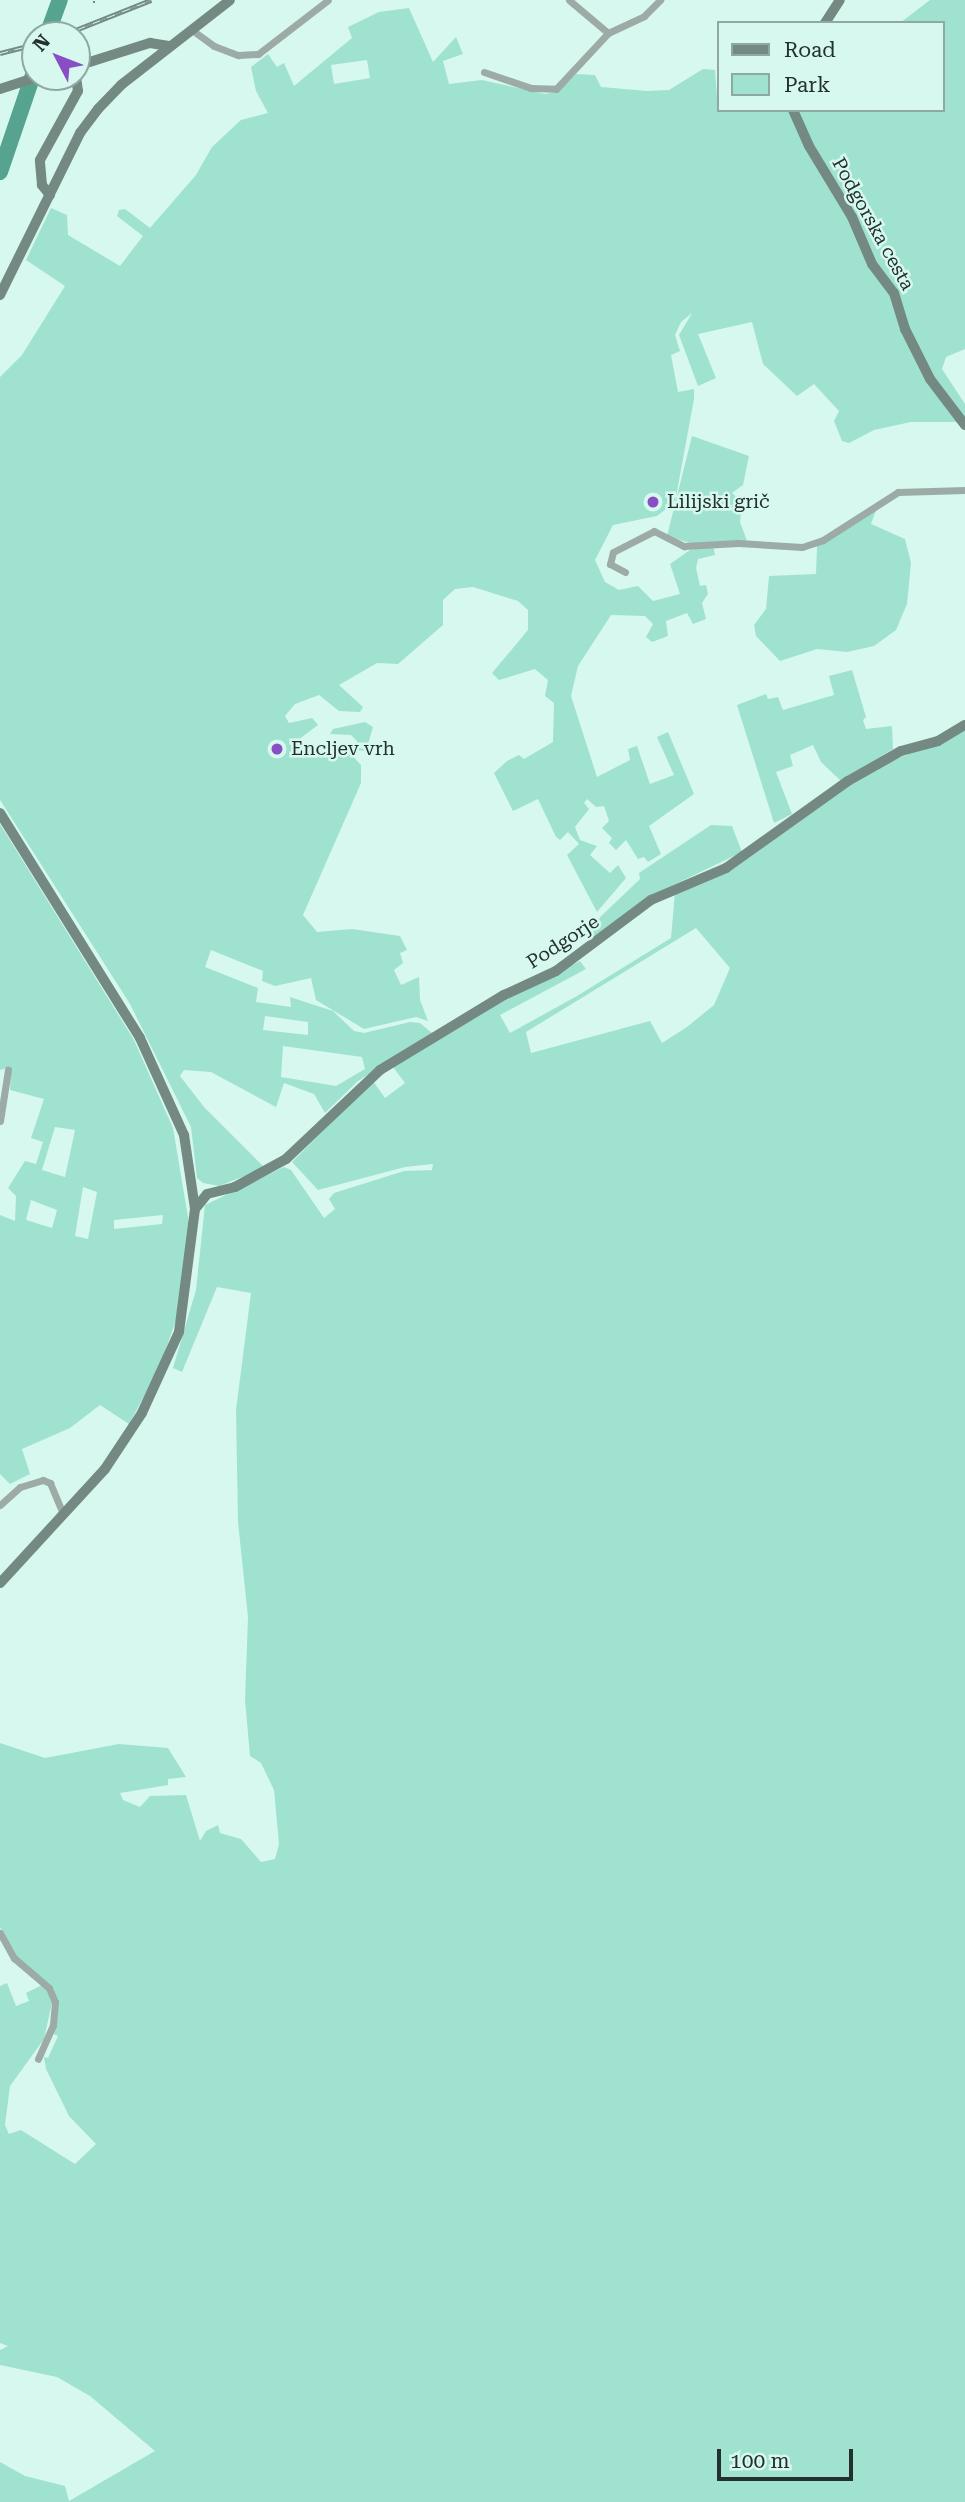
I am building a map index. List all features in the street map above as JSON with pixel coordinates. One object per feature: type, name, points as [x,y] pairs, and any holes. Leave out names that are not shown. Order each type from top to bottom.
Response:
[{"type":"street","points":[[0,295],[50,195],[98,109],[169,46],[230,0]]},
{"type":"street","points":[[192,30],[214,46],[253,56],[270,48],[328,0]]},
{"type":"street","points":[[569,0],[608,33]]},
{"type":"street","points":[[484,72],[531,88],[556,89],[608,33],[644,16],[660,0]]},
{"type":"street","points":[[826,21],[840,0]]},
{"type":"street","points":[[91,62],[150,43],[169,46]]},
{"type":"street","points":[[0,89],[21,82]]},
{"type":"street","points":[[50,195],[42,185],[40,160],[78,91]]},
{"type":"street","name":"Podgorska cesta","points":[[794,112],[808,146],[852,217],[872,264],[894,293],[905,329],[930,379],[965,425]]},
{"type":"street","points":[[625,572],[610,564],[613,552],[654,531],[684,546],[738,542],[802,547],[823,540],[898,492],[965,490]]},
{"type":"street","name":"Podgorje","points":[[195,1209],[207,1194],[235,1187],[286,1159],[380,1070],[504,995],[556,971],[651,900],[726,868],[869,769],[965,725]]},
{"type":"street","points":[[0,813],[141,1038],[184,1135],[195,1209],[187,1289],[179,1332],[142,1413],[104,1469],[0,1583]]},
{"type":"street","points":[[0,1121],[8,1070]]},
{"type":"street","points":[[0,1505],[20,1487],[43,1480],[50,1483],[63,1514]]},
{"type":"street","points":[[0,1933],[13,1958],[49,1988],[55,2002],[53,2025],[38,2059]]},
{"type":"green space","points":[[930,0],[965,0],[965,349],[946,357],[942,369],[965,404],[965,428],[956,422],[911,422],[874,430],[849,443],[842,441],[834,421],[839,411],[814,384],[797,396],[763,364],[752,322],[698,334],[716,378],[698,386],[679,335],[692,313],[681,322],[675,335],[680,351],[671,355],[678,392],[694,389],[694,399],[675,502],[657,516],[613,525],[595,560],[605,582],[619,590],[638,586],[653,601],[680,594],[670,564],[690,550],[713,545],[715,555],[698,559],[696,568],[700,586],[706,585],[708,594],[702,603],[706,619],[693,624],[687,613],[666,621],[668,636],[652,642],[646,637],[653,624],[645,616],[611,615],[578,666],[571,696],[597,777],[630,760],[628,749],[637,746],[650,784],[674,775],[657,737],[668,732],[694,794],[649,826],[661,854],[648,862],[644,857],[638,859],[626,840],[616,850],[609,843],[612,838],[602,828],[609,821],[604,806],[596,807],[587,799],[584,803],[589,809],[575,827],[580,840],[597,846],[590,855],[610,873],[618,865],[626,878],[597,912],[567,855],[579,844],[568,832],[560,840],[556,837],[538,799],[513,811],[494,773],[507,761],[519,755],[524,759],[553,742],[554,703],[545,696],[548,680],[535,669],[499,680],[492,673],[528,630],[528,610],[518,601],[473,587],[455,589],[443,600],[443,625],[398,664],[377,663],[339,685],[363,707],[360,712],[339,711],[319,695],[295,704],[285,716],[289,723],[312,718],[318,725],[294,743],[298,754],[348,751],[361,765],[361,783],[303,915],[317,932],[352,929],[400,936],[407,950],[400,953],[403,963],[394,970],[401,985],[419,977],[420,1000],[428,1021],[416,1017],[364,1029],[316,1000],[311,978],[275,986],[262,981],[263,971],[211,950],[205,967],[258,988],[256,1002],[291,1007],[290,997],[333,1011],[354,1031],[364,1033],[410,1022],[420,1023],[432,1033],[358,1081],[325,1113],[314,1094],[284,1083],[276,1107],[211,1072],[184,1070],[180,1076],[204,1107],[265,1168],[219,1186],[203,1183],[197,1178],[191,1127],[130,1004],[0,800],[0,377],[22,355],[65,286],[26,260],[51,208],[67,215],[68,235],[120,266],[143,236],[117,216],[119,210],[125,209],[150,228],[196,175],[212,147],[241,120],[268,113],[256,91],[251,67],[268,54],[277,67],[284,63],[294,86],[352,38],[348,27],[379,12],[409,8],[433,62],[456,37],[463,54],[443,61],[449,84],[482,80],[545,94],[559,91],[576,74],[595,75],[601,87],[669,90],[703,69],[715,70],[716,112],[944,112],[944,21],[903,21]],"holes":[[[367,60],[370,78],[334,84],[331,65]],[[265,1016],[308,1022],[308,1035],[263,1030]],[[283,1046],[362,1057],[365,1069],[336,1086],[281,1077]]]},
{"type":"green space","points":[[692,436],[749,456],[743,485],[732,493],[742,502],[740,522],[747,541],[693,544],[667,536]]},
{"type":"green space","points":[[879,502],[871,524],[905,539],[911,563],[907,604],[896,630],[874,646],[847,652],[817,649],[780,661],[756,636],[754,625],[766,609],[769,576],[816,574],[817,546]]},
{"type":"green space","points":[[852,670],[866,717],[863,720],[866,729],[892,726],[893,749],[841,781],[821,762],[813,745],[790,755],[793,766],[776,772],[792,814],[774,823],[737,705],[766,694],[768,699],[778,697],[783,710],[834,695],[829,676]]},
{"type":"green space","points":[[365,722],[373,727],[366,751],[356,750],[357,741],[351,735],[330,734],[333,729]]},
{"type":"green space","points":[[965,730],[965,2502],[0,2502],[0,2462],[25,2476],[65,2486],[69,2501],[155,2451],[90,2396],[57,2377],[0,2365],[0,2350],[8,2346],[0,2343],[0,1986],[7,1983],[16,2006],[29,2001],[26,1993],[44,1984],[53,1998],[44,2039],[10,2086],[5,2125],[9,2134],[21,2130],[75,2164],[96,2144],[69,2116],[46,2069],[44,2057],[48,2058],[58,2036],[51,2033],[56,1998],[49,1984],[17,1958],[0,1927],[0,1743],[45,1758],[119,1744],[168,1748],[186,1777],[168,1779],[168,1785],[120,1793],[123,1800],[140,1807],[150,1796],[186,1795],[200,1841],[206,1831],[218,1825],[220,1833],[241,1839],[261,1862],[275,1859],[279,1844],[274,1790],[261,1763],[250,1756],[245,1700],[248,1617],[238,1522],[236,1410],[251,1293],[217,1287],[182,1372],[173,1368],[196,1290],[205,1205],[284,1167],[291,1170],[324,1218],[335,1209],[329,1199],[334,1193],[404,1171],[432,1170],[433,1164],[405,1167],[318,1190],[292,1162],[373,1081],[385,1098],[405,1083],[393,1067],[503,999],[580,961],[586,969],[500,1015],[510,1033],[577,996],[671,938],[675,892],[722,873],[873,769]],"holes":[[[696,928],[730,968],[714,1005],[662,1043],[650,1021],[531,1053],[526,1032]]]},
{"type":"green space","points":[[0,824],[134,1040],[173,1128],[189,1223],[180,1309],[159,1368],[129,1424],[100,1405],[70,1428],[22,1449],[30,1474],[10,1484],[0,1474],[0,1215],[15,1221],[16,1196],[8,1188],[25,1161],[36,1164],[43,1142],[31,1138],[44,1099],[10,1090],[11,1067],[0,1070]],"holes":[[[55,1127],[75,1130],[65,1177],[42,1170]],[[83,1187],[97,1192],[88,1239],[75,1236]],[[31,1200],[57,1210],[52,1228],[26,1220]],[[163,1215],[162,1224],[114,1229],[114,1220]]]},
{"type":"green space","points":[[711,825],[732,826],[742,852],[657,893],[596,940],[592,937],[596,921],[640,879],[639,873]]},
{"type":"waterway","points":[[52,21],[60,0]]},
{"type":"waterway","points":[[0,172],[28,91]]},
{"type":"railway","points":[[91,24],[151,0]]},
{"type":"railway","points":[[0,53],[21,48]]},
{"type":"place","name":"Lilijski grič","points":[[653,502]]},
{"type":"place","name":"Encljev vrh","points":[[277,749]]}]
